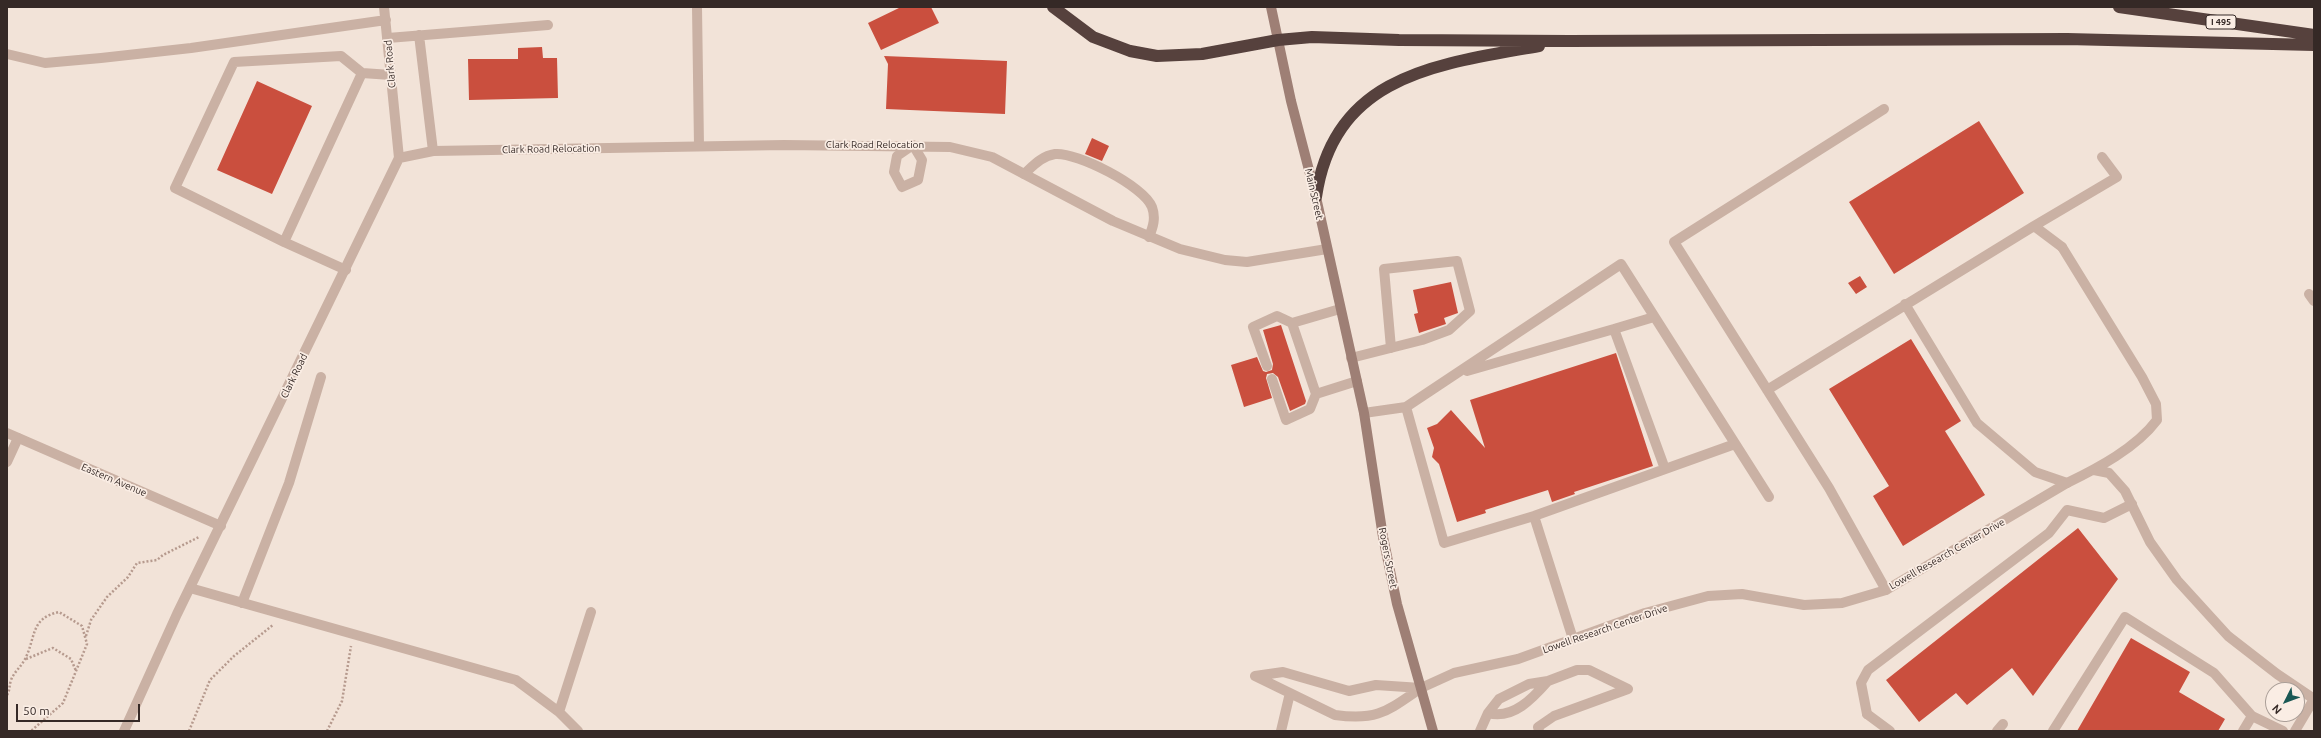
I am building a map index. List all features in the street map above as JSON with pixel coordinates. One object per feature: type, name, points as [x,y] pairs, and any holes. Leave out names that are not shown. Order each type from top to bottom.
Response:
[{"type":"highway","points":[[1053,7],[1093,37],[1130,51],[1157,56],[1202,54],[1278,40],[1312,37],[1399,40],[1570,41],[2052,39],[2314,45]]},
{"type":"highway","name":"I 495","points":[[2119,7],[2314,35]]},
{"type":"highway","points":[[1316,197],[1324,164],[1335,141],[1359,108],[1386,87],[1410,75],[1464,60],[1570,41]]},
{"type":"main road","name":"Main Street","points":[[1271,7],[1316,197],[1356,381]]},
{"type":"main road","name":"Rogers Street","points":[[1356,381],[1364,413],[1383,537],[1397,604],[1433,731]]},
{"type":"street","name":"Clark Road","points":[[124,731],[190,588],[346,270],[399,158],[384,7]]},
{"type":"street","points":[[696,7],[699,146]]},
{"type":"street","points":[[7,54],[45,62],[101,58],[191,48],[386,20]]},
{"type":"street","points":[[388,38],[548,25]]},
{"type":"street","points":[[419,35],[433,151]]},
{"type":"street","points":[[346,270],[284,242],[175,188],[234,62],[341,56],[362,73],[391,76]]},
{"type":"street","points":[[284,242],[362,73]]},
{"type":"street","points":[[1884,109],[1674,242],[1829,488],[1886,590]]},
{"type":"street","name":"Clark Road Relocation","points":[[399,158],[433,151],[699,146],[913,145],[950,147],[992,157],[1113,221],[1180,249],[1224,260],[1266,260],[1327,249]]},
{"type":"street","points":[[1024,174],[1042,158],[1055,154],[1072,156],[1129,182],[1144,194],[1152,207],[1154,223],[1149,237]]},
{"type":"street","points":[[1767,390],[2034,226],[2117,177],[2102,157]]},
{"type":"street","name":"Lowell Research Center Drive","points":[[1421,688],[1376,685],[1349,691],[1283,672],[1255,676],[1335,715],[1362,717],[1381,714],[1421,688],[1454,673],[1518,659],[1645,613],[1708,596],[1742,594],[1804,605],[1842,603],[1886,590],[2067,483],[2094,470],[2147,433],[2157,420],[2156,404],[2142,377],[2062,247],[2034,226]]},
{"type":"street","points":[[1351,358],[1391,348],[1449,330],[1470,311],[1457,262],[1384,269],[1391,348]]},
{"type":"street","points":[[1364,413],[1406,407],[1621,264],[1769,498]]},
{"type":"street","points":[[1906,304],[1977,423],[2035,472],[2067,483]]},
{"type":"street","points":[[1267,366],[1253,327],[1276,316],[1292,323],[1340,309]]},
{"type":"street","points":[[1457,374],[1654,316]]},
{"type":"street","points":[[1272,379],[1286,420],[1310,409],[1316,394],[1292,323]]},
{"type":"street","points":[[1614,329],[1665,469]]},
{"type":"street","points":[[242,603],[289,483],[321,377]]},
{"type":"street","points":[[1316,394],[1356,381]]},
{"type":"street","points":[[1406,407],[1444,543],[1534,516],[1735,444]]},
{"type":"street","name":"Eastern Avenue","points":[[7,433],[221,526]]},
{"type":"street","points":[[7,462],[18,438]]},
{"type":"street","points":[[2094,470],[2110,473],[2125,491],[2150,542],[2168,568],[2228,636],[2276,674],[2314,699],[2295,731]]},
{"type":"street","points":[[1890,731],[1867,714],[1861,684],[1868,670],[2049,533],[2067,510],[2104,518],[2132,504]]},
{"type":"street","points":[[1534,516],[1572,639]]},
{"type":"street","points":[[190,588],[516,680],[559,712],[578,731]]},
{"type":"street","points":[[559,712],[591,612]]},
{"type":"street","points":[[2054,731],[2125,617],[2214,673],[2252,716],[2283,731]]},
{"type":"street","points":[[1480,731],[1488,713],[1499,699],[1529,684],[1548,681],[1577,670],[1589,670],[1628,689],[1554,716],[1538,727],[1539,731]]},
{"type":"street","points":[[1488,713],[1496,715],[1522,707],[1548,681]]},
{"type":"street","points":[[1281,731],[1290,693]]},
{"type":"street","points":[[2243,731],[2252,716]]},
{"type":"path","points":[[86,636],[91,620],[107,597],[128,577],[137,563],[157,560],[162,555],[221,526]]},
{"type":"path","points":[[7,695],[15,671],[25,660],[37,626],[45,616],[59,612],[74,619],[82,626],[87,644],[63,702],[31,731]]},
{"type":"path","points":[[189,731],[210,680],[234,656],[284,615]]},
{"type":"path","points":[[327,731],[344,692],[352,634]]},
{"type":"path","points":[[25,660],[53,648],[71,659],[76,672]]},
{"type":"building","points":[[901,7],[931,7],[939,23],[881,50],[868,23]]},
{"type":"building","points":[[542,47],[543,58],[557,58],[558,98],[469,100],[468,59],[518,59],[518,48]]},
{"type":"building","points":[[884,56],[1007,61],[1005,114],[886,109],[888,64]]},
{"type":"building","points":[[257,81],[312,106],[272,194],[217,170]]},
{"type":"building","points":[[1979,121],[2024,193],[1894,274],[1849,202]]},
{"type":"building","points":[[1092,138],[1109,146],[1102,161],[1085,154]]},
{"type":"building","points":[[1860,276],[1867,287],[1856,294],[1848,283]]},
{"type":"building","points":[[1451,282],[1458,313],[1444,318],[1446,324],[1419,333],[1414,314],[1418,313],[1413,290]]},
{"type":"building","points":[[1281,325],[1306,401],[1305,404],[1290,411],[1278,377],[1273,373],[1267,374],[1266,378],[1272,398],[1244,407],[1231,365],[1257,357],[1263,371],[1266,372],[1272,370],[1273,364],[1263,330]]},
{"type":"building","points":[[1911,339],[1961,421],[1945,431],[1985,495],[1903,546],[1873,496],[1889,486],[1829,389]]},
{"type":"building","points":[[1616,353],[1653,466],[1574,492],[1575,494],[1552,502],[1548,490],[1485,510],[1486,513],[1457,522],[1439,464],[1432,457],[1434,448],[1427,428],[1437,424],[1451,410],[1485,448],[1470,400]]},
{"type":"building","points":[[2078,528],[2118,579],[2033,696],[2012,668],[1967,705],[1956,693],[1919,722],[1886,680]]},
{"type":"building","points":[[2131,638],[2190,672],[2179,692],[2225,719],[2218,731],[2077,731]]}]
